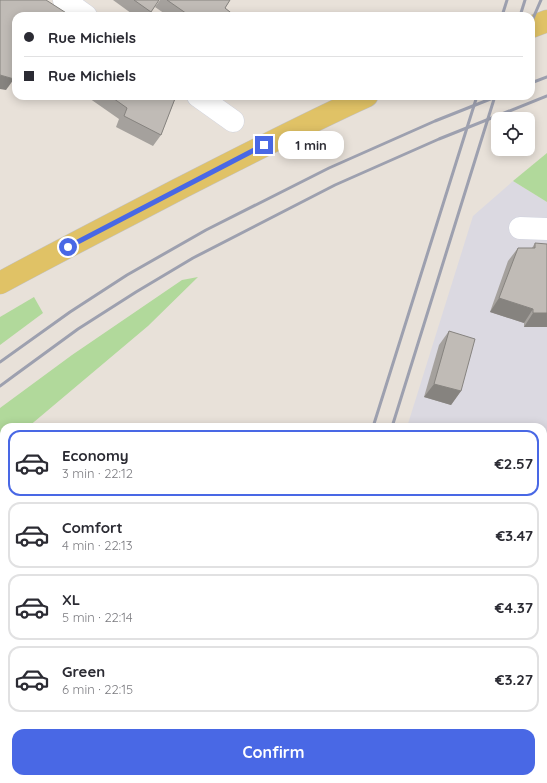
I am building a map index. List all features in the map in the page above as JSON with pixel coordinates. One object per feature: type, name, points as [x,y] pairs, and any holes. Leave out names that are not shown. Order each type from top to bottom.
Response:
[{"type":"main road","points":[[535,26],[547,21]]},
{"type":"main road","points":[[0,283],[259,148],[359,100]]},
{"type":"street","points":[[64,0],[80,12]]},
{"type":"street","points":[[203,100],[232,121]]},
{"type":"street","points":[[520,228],[547,229]]},
{"type":"shaded area","points":[[513,181],[547,202],[547,423],[408,423],[473,216]]},
{"type":"green space","points":[[547,153],[547,202],[513,181]]},
{"type":"green space","points":[[198,277],[148,326],[33,423],[0,423],[0,408],[72,355],[182,280]]},
{"type":"green space","points":[[34,297],[43,313],[0,345],[0,317]]},
{"type":"building","points":[[0,0],[46,0],[65,12],[12,12],[12,78],[0,75]]},
{"type":"building","points":[[134,0],[159,0],[151,12]]},
{"type":"building","points":[[167,0],[230,0],[225,8],[230,12],[184,12]]},
{"type":"building","points":[[116,100],[174,100],[161,135],[124,116],[127,108]]},
{"type":"building","points":[[535,243],[547,244],[547,313],[533,313],[533,309],[499,298],[518,248],[535,248]]},
{"type":"building","points":[[449,331],[475,339],[461,391],[434,384]]},
{"type":"railway","points":[[503,12],[507,0]]},
{"type":"railway","points":[[521,12],[525,0]]},
{"type":"railway","points":[[535,14],[541,0]]},
{"type":"railway","points":[[535,82],[547,77]]},
{"type":"railway","points":[[0,386],[78,329],[193,258],[335,185],[439,139],[547,96]]},
{"type":"railway","points":[[374,423],[476,100]]},
{"type":"railway","points":[[0,362],[70,312],[127,275],[206,230],[329,168],[435,121],[488,100]]},
{"type":"railway","points":[[393,423],[494,100]]},
{"type":"route","points":[[68,247],[264,145]]}]
